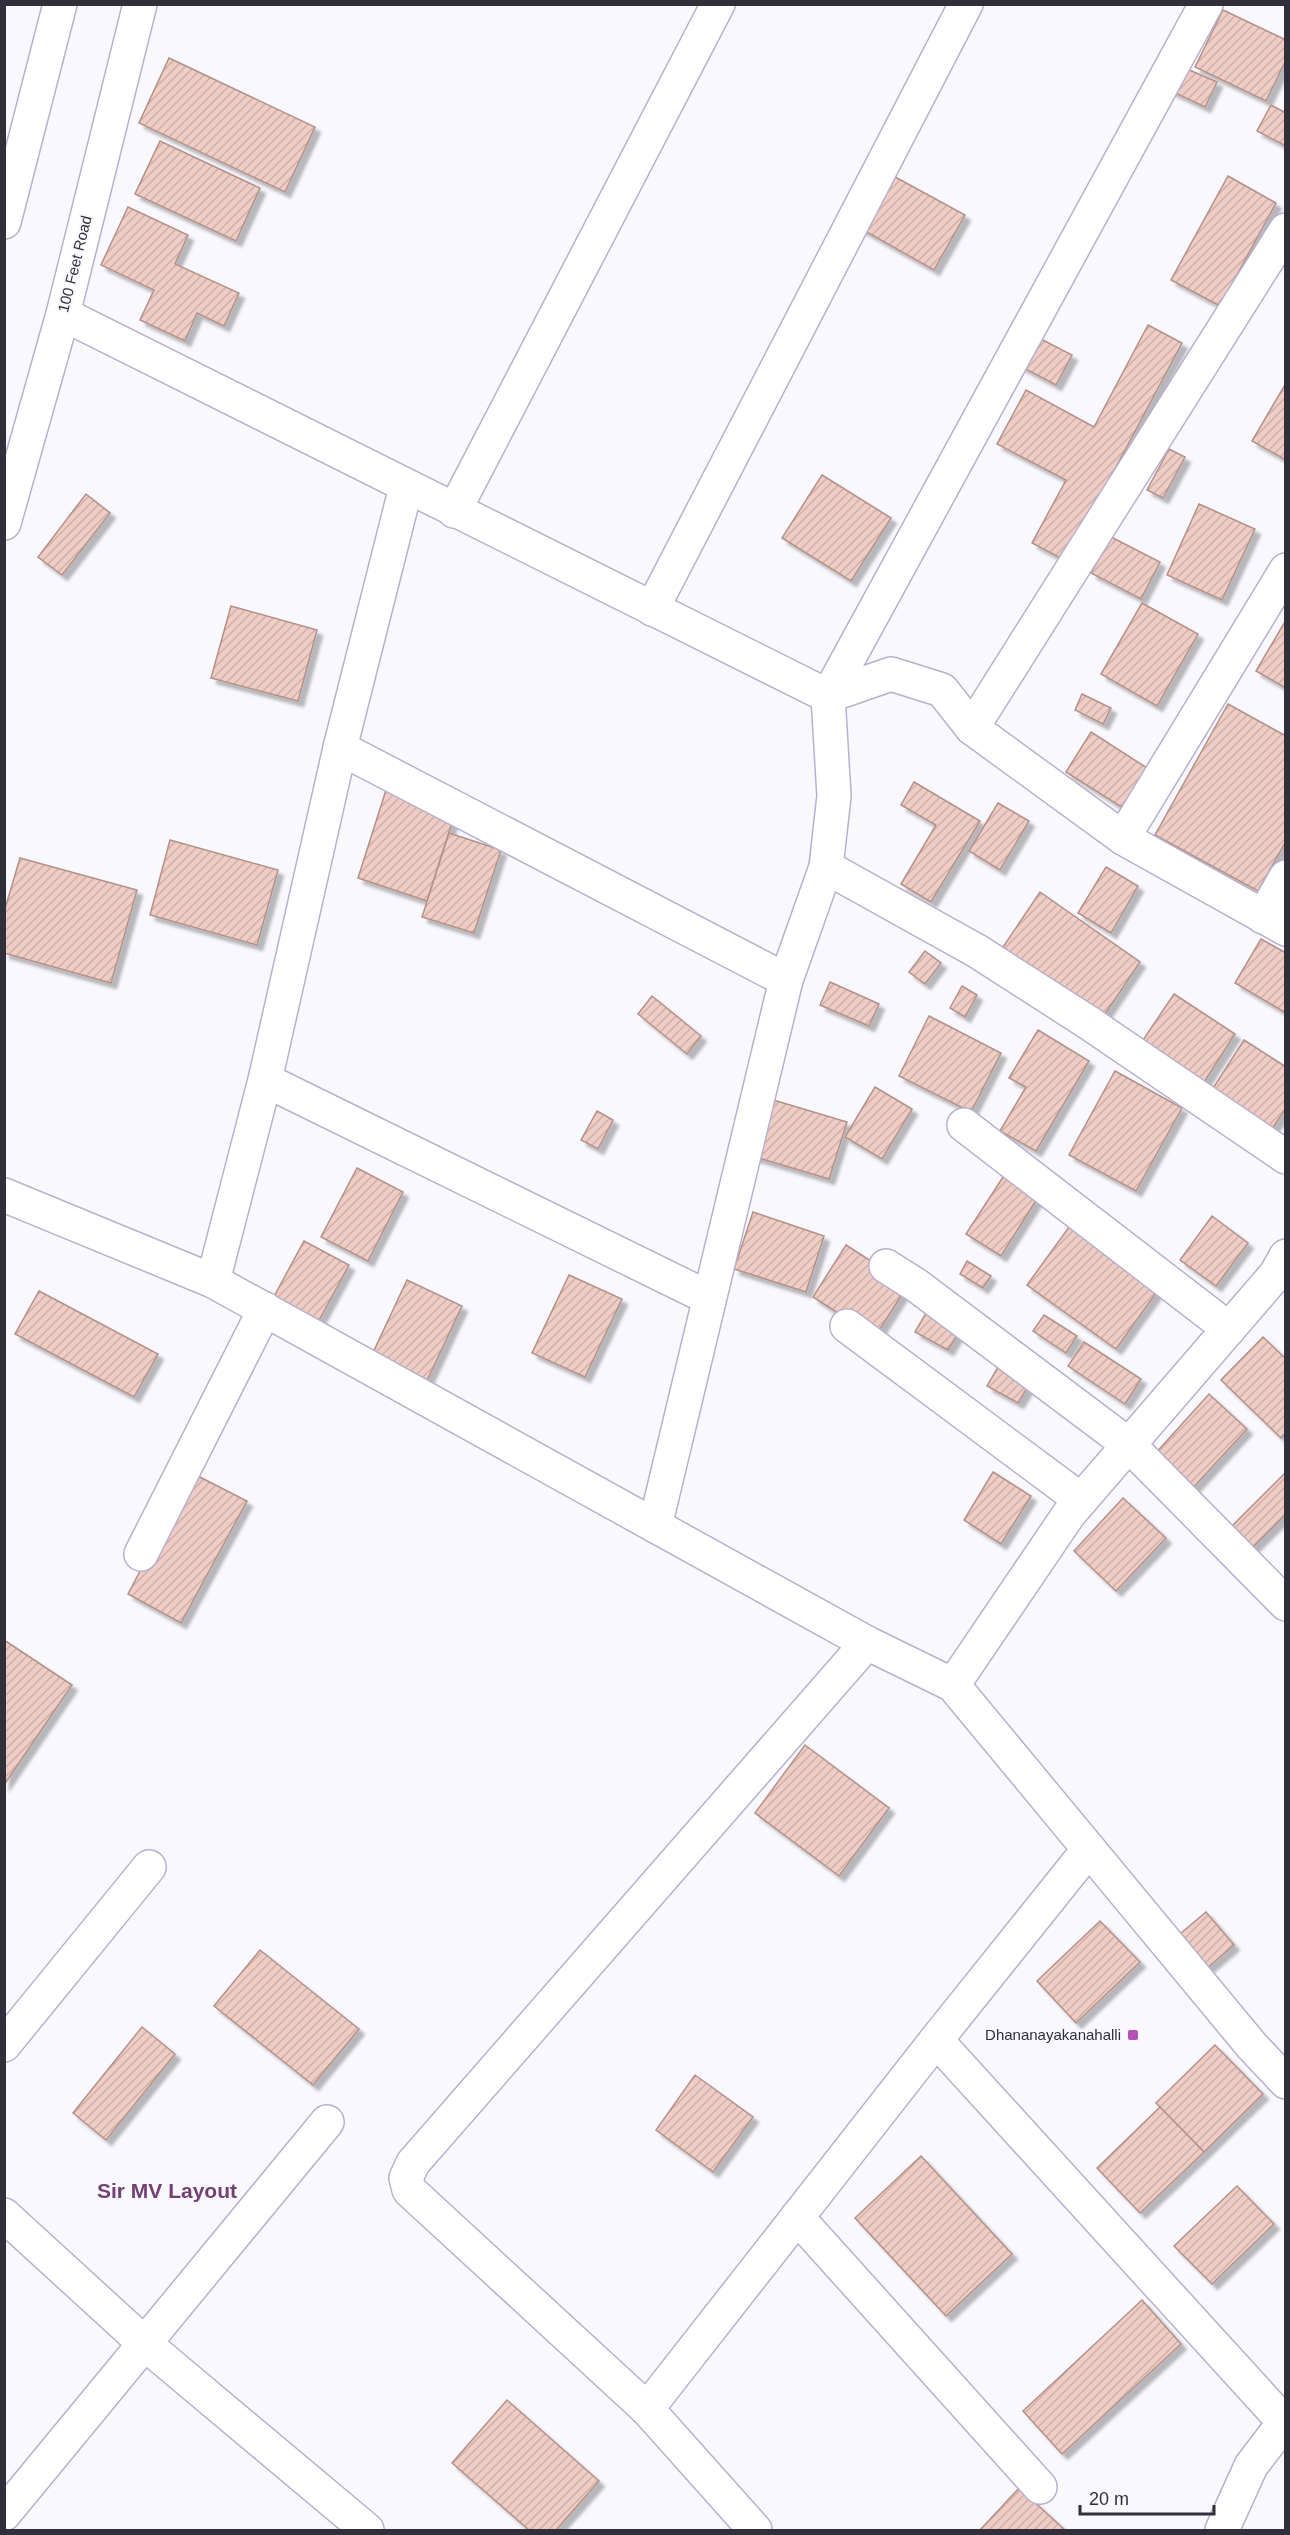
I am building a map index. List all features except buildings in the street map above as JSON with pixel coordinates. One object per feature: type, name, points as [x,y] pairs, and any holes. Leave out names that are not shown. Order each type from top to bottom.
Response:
[{"type":"street","points":[[4,222],[60,4]]},
{"type":"street","name":"100 Feet Road","points":[[4,523],[63,314],[140,4]]},
{"type":"street","points":[[454,512],[718,4]]},
{"type":"street","points":[[652,609],[966,4]]},
{"type":"street","points":[[655,1526],[786,981],[826,867],[834,796],[828,696],[1206,4]]},
{"type":"street","points":[[972,728],[1286,230]]},
{"type":"street","points":[[63,314],[454,512],[828,696],[891,674],[942,690],[972,728],[1123,838],[1274,923],[1286,877]]},
{"type":"street","points":[[213,1281],[265,1080],[340,748],[406,487]]},
{"type":"street","points":[[1123,838],[1286,570]]},
{"type":"street","points":[[340,748],[786,981]]},
{"type":"street","points":[[826,867],[977,951],[1089,1023],[1286,1157]]},
{"type":"street","points":[[265,1080],[709,1298]]},
{"type":"street","points":[[964,1125],[1229,1329]]},
{"type":"street","points":[[4,1195],[213,1281],[867,1643],[953,1685],[1252,2046],[1286,2082]]},
{"type":"street","points":[[886,1266],[916,1285],[1129,1445],[1286,1604]]},
{"type":"street","points":[[953,1685],[1081,1500],[1282,1271]]},
{"type":"street","points":[[141,1554],[265,1309]]},
{"type":"street","points":[[847,1326],[1081,1500]]},
{"type":"street","points":[[755,2530],[647,2409],[409,2190],[406,2178],[413,2163],[867,1643]]},
{"type":"street","points":[[647,2409],[1089,1849]]},
{"type":"street","points":[[4,2045],[149,1867]]},
{"type":"street","points":[[936,2040],[1285,2421],[1251,2466],[1222,2530]]},
{"type":"street","points":[[4,2514],[327,2122]]},
{"type":"street","points":[[4,2215],[144,2343],[367,2530]]},
{"type":"street","points":[[797,2217],[1040,2487]]},
{"type":"place","name":"Dhananayakanahalli","points":[[1133,2035]]},
{"type":"district","name":"Sir MV Layout","points":[[167,2191]]}]
